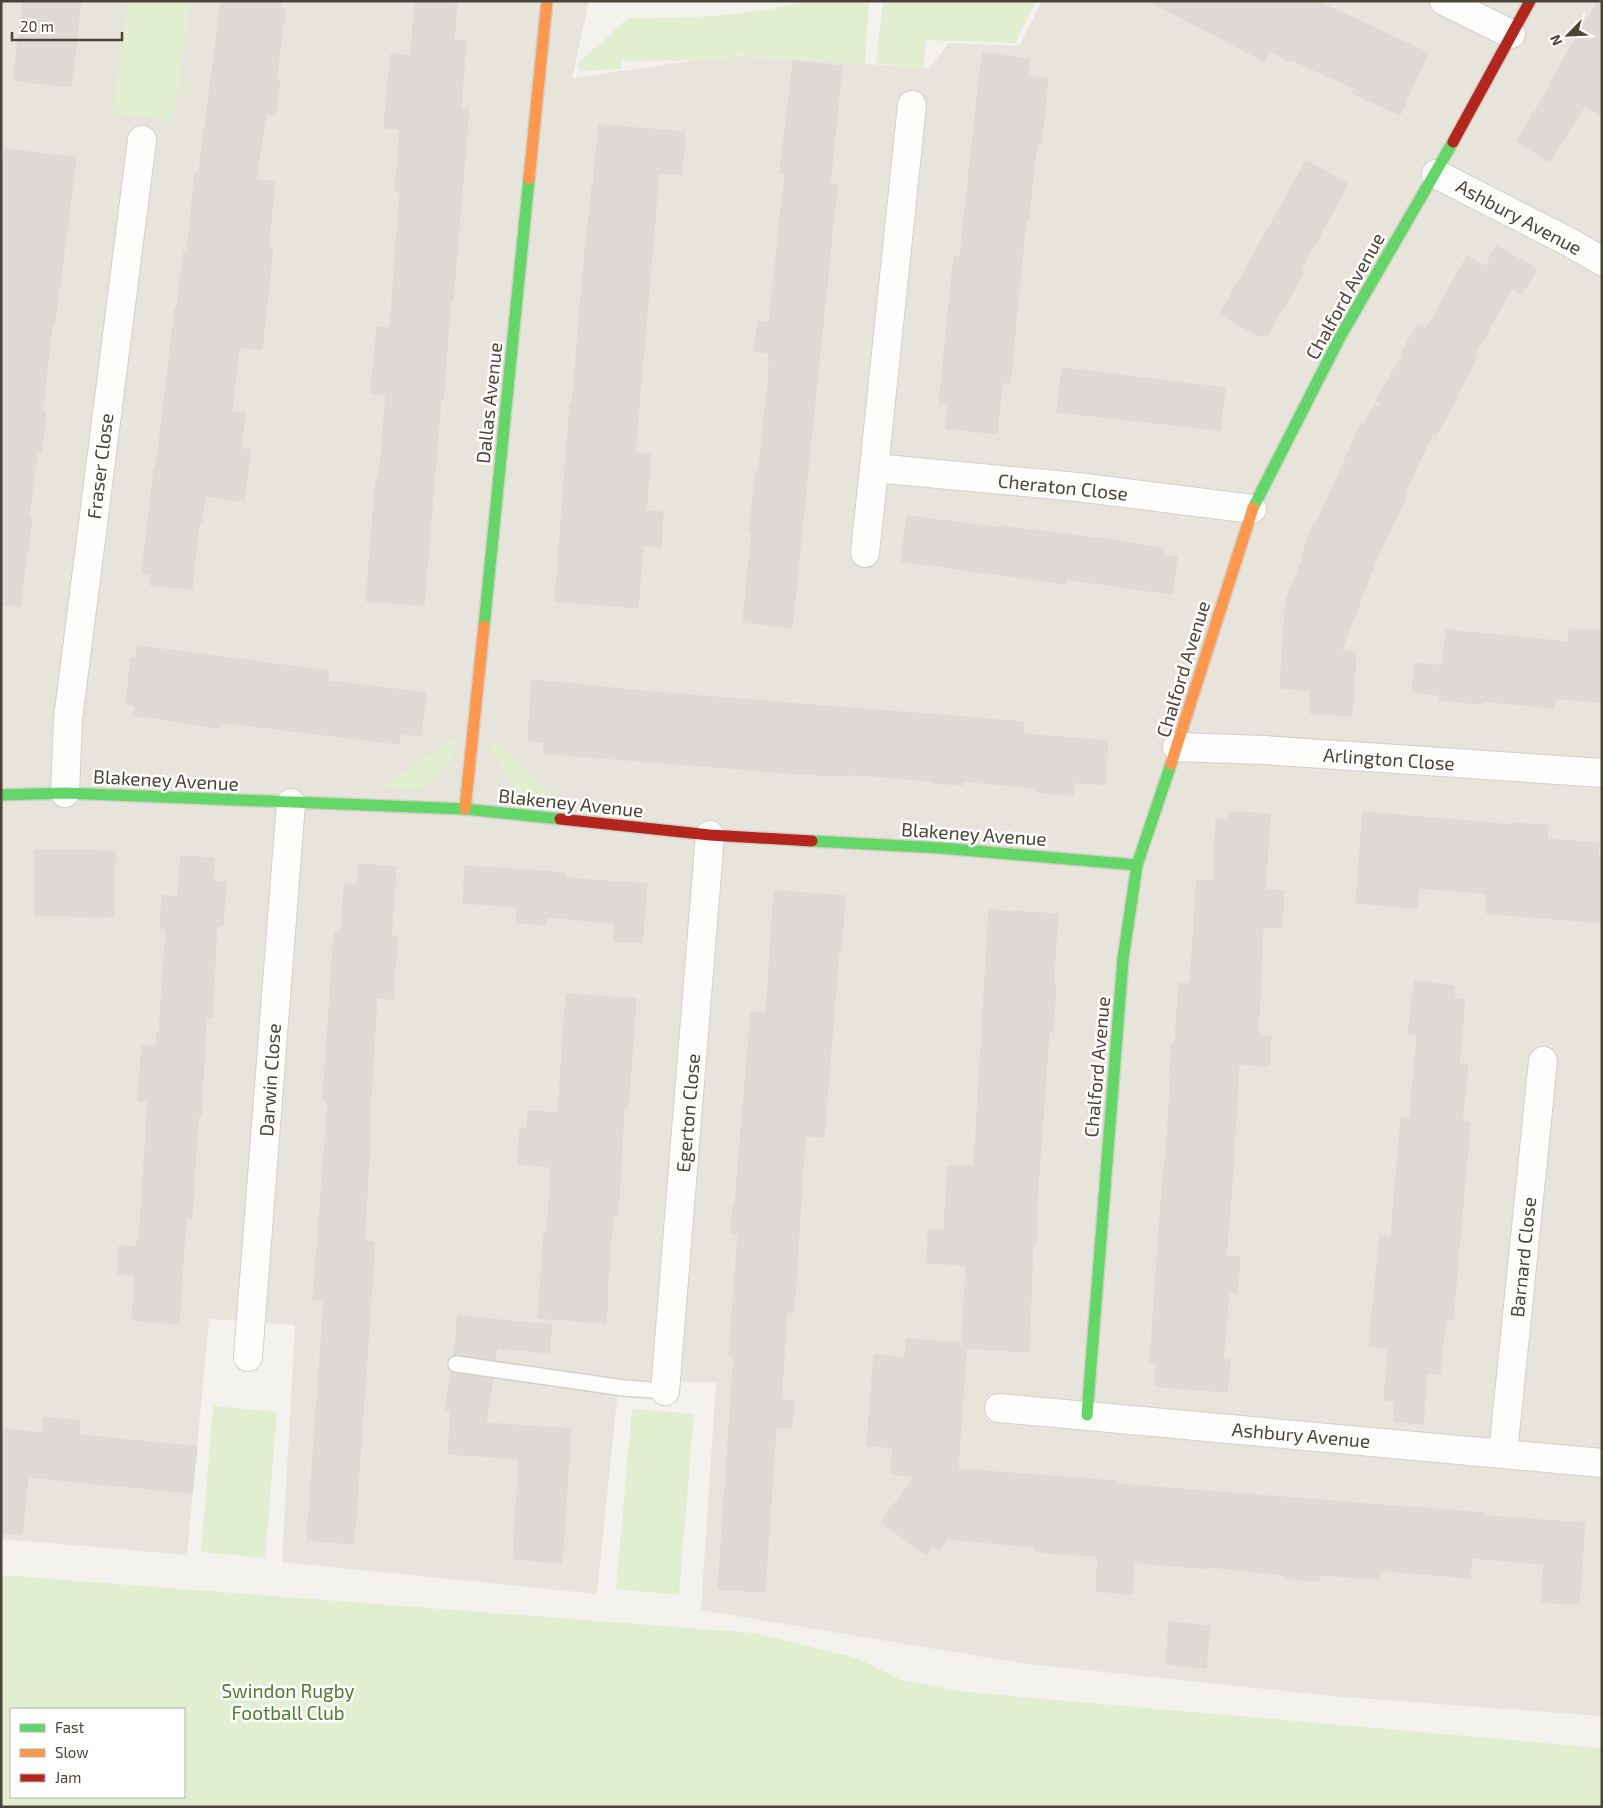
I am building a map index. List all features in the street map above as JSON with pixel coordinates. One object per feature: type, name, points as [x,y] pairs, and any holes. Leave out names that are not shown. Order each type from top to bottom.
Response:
[{"type":"street","name":"Dallas Avenue","points":[[465,809],[546,1]]},
{"type":"street","points":[[1444,1],[1511,34]]},
{"type":"street","name":"Chalford Avenue","points":[[1087,1415],[1123,959],[1137,865],[1177,748],[1252,509],[1340,337],[1436,174],[1530,1]]},
{"type":"street","points":[[865,553],[912,105]]},
{"type":"street","name":"Fraser Close","points":[[65,793],[68,719],[142,140]]},
{"type":"street","name":"Ashbury Avenue","points":[[1436,174],[1569,242],[1602,261]]},
{"type":"street","name":"Cheraton Close","points":[[874,468],[1077,487],[1252,509]]},
{"type":"street","name":"Arlington Close","points":[[1177,748],[1264,750],[1602,773]]},
{"type":"street","name":"Blakeney Avenue","points":[[1,795],[65,793],[465,809],[710,835],[941,848],[1137,865]]},
{"type":"street","name":"Darwin Close","points":[[248,1357],[291,803]]},
{"type":"street","name":"Egerton Close","points":[[665,1391],[710,835]]},
{"type":"street","name":"Barnard Close","points":[[1503,1453],[1543,1062]]},
{"type":"street","name":"Ashbury Avenue","points":[[999,1408],[1602,1463]]},
{"type":"lane","points":[[456,1364],[624,1388],[665,1391]]},
{"type":"shaded area","points":[[1,1],[589,1],[572,78],[732,55],[929,68],[949,43],[1019,46],[1042,1],[1602,1],[1602,1716],[1331,1696],[1019,1663],[701,1610],[716,1383],[619,1379],[597,1594],[282,1562],[295,1325],[209,1319],[187,1555],[1,1539]]},
{"type":"green space","points":[[128,1],[191,1],[174,121],[112,113]]},
{"type":"green space","points":[[808,1],[869,1],[865,65],[730,54],[728,60],[623,61],[620,69],[580,71],[578,63],[628,18],[719,16],[764,10]]},
{"type":"green space","points":[[883,1],[1036,1],[1015,43],[926,40],[923,68],[876,63]]},
{"type":"green space","points":[[459,734],[450,761],[433,781],[425,786],[411,789],[383,787]]},
{"type":"green space","points":[[492,736],[560,801],[525,795],[514,786],[505,776],[493,753]]},
{"type":"green space","points":[[213,1406],[277,1412],[265,1558],[201,1552]]},
{"type":"green space","points":[[632,1409],[694,1414],[679,1595],[616,1589]]},
{"type":"green space","name":"Swindon Rugby Football Club","points":[[1,1575],[754,1633],[857,1658],[901,1680],[966,1692],[1602,1748],[1602,1807],[1,1807]]},
{"type":"building","points":[[23,1],[81,1],[71,87],[13,80]]},
{"type":"building","points":[[221,1],[281,1],[280,9],[285,10],[276,81],[280,81],[275,114],[266,113],[256,180],[275,182],[268,247],[273,248],[262,349],[239,347],[232,412],[245,413],[241,449],[251,450],[244,501],[205,496],[202,523],[199,522],[192,589],[150,585],[151,575],[142,573],[175,309],[177,309],[184,251],[187,251],[195,173],[199,173]]},
{"type":"building","points":[[415,1],[457,4],[454,41],[466,41],[461,108],[469,108],[453,300],[451,300],[443,399],[441,399],[424,605],[366,601],[376,479],[379,479],[386,395],[371,393],[377,327],[390,328],[400,192],[395,192],[400,129],[384,128],[391,54],[411,56]]},
{"type":"building","points":[[1149,1],[1317,1],[1428,53],[1400,115],[1352,93],[1354,88],[1292,60],[1291,62],[1270,51],[1264,61]]},
{"type":"building","points":[[1598,1],[1602,1],[1602,116],[1585,105],[1550,162],[1516,141],[1551,85],[1549,84]]},
{"type":"building","points":[[982,53],[1029,59],[1027,76],[1048,79],[1041,144],[1037,143],[1028,221],[1026,220],[1010,383],[1002,382],[997,434],[946,428],[948,405],[939,404],[954,256],[960,256]]},
{"type":"building","points":[[793,61],[842,66],[830,184],[837,185],[792,628],[743,622],[752,533],[749,533],[756,470],[759,470],[770,363],[768,363],[770,353],[754,351],[758,321],[769,322],[785,174],[780,173]]},
{"type":"building","points":[[599,125],[685,132],[682,175],[659,173],[635,453],[651,455],[646,511],[663,512],[661,547],[643,545],[638,608],[555,601],[570,404],[572,404],[586,239]]},
{"type":"building","points":[[5,149],[76,158],[55,322],[53,321],[42,411],[46,411],[41,453],[37,452],[29,516],[32,516],[20,606],[1,604],[1,179]]},
{"type":"building","points":[[1306,161],[1348,184],[1301,270],[1304,272],[1268,335],[1257,335],[1220,314]]},
{"type":"building","points":[[1496,246],[1537,269],[1522,294],[1512,288],[1474,356],[1477,358],[1455,398],[1457,399],[1436,435],[1433,433],[1404,494],[1407,495],[1377,558],[1341,651],[1356,652],[1352,716],[1310,713],[1311,690],[1280,688],[1286,600],[1303,558],[1301,558],[1314,523],[1316,524],[1361,424],[1363,425],[1375,405],[1384,406],[1376,401],[1418,324],[1426,329],[1467,256],[1485,267]]},
{"type":"building","points":[[1062,368],[1225,388],[1220,430],[1057,412]]},
{"type":"building","points":[[907,516],[1093,537],[1164,548],[1164,555],[1177,557],[1172,594],[1066,579],[1065,584],[901,561]]},
{"type":"building","points":[[1569,629],[1602,631],[1602,702],[1555,698],[1554,708],[1482,701],[1482,704],[1439,700],[1440,695],[1412,692],[1415,663],[1443,666],[1446,630],[1568,642]]},
{"type":"building","points":[[138,646],[329,671],[328,681],[426,693],[421,736],[401,733],[399,744],[220,722],[219,728],[133,715],[135,705],[126,704],[131,658],[136,658]]},
{"type":"building","points":[[532,680],[651,692],[1024,722],[1023,734],[1108,741],[1105,785],[1074,782],[1073,795],[1036,792],[1036,788],[963,781],[963,785],[850,774],[850,776],[799,774],[543,753],[544,742],[528,740]]},
{"type":"building","points":[[1228,812],[1270,814],[1265,890],[1284,891],[1282,928],[1263,927],[1258,1036],[1271,1037],[1269,1066],[1239,1064],[1235,1146],[1226,1256],[1240,1257],[1237,1293],[1229,1292],[1223,1359],[1230,1359],[1227,1392],[1155,1386],[1157,1363],[1150,1362],[1166,1157],[1172,1043],[1175,1043],[1179,983],[1190,984],[1197,880],[1213,881],[1216,819],[1228,820]]},
{"type":"building","points":[[1363,812],[1511,825],[1512,823],[1548,825],[1547,839],[1599,843],[1598,858],[1602,858],[1602,923],[1486,913],[1487,893],[1419,888],[1417,908],[1356,903]]},
{"type":"building","points":[[35,850],[115,851],[114,917],[35,915]]},
{"type":"building","points":[[181,856],[214,858],[213,881],[226,882],[223,925],[217,925],[212,1018],[206,1017],[201,1117],[198,1116],[192,1218],[186,1217],[179,1324],[132,1320],[135,1275],[117,1274],[119,1246],[137,1247],[137,1241],[139,1241],[148,1101],[138,1100],[142,1046],[156,1047],[157,1033],[159,1033],[166,929],[160,928],[162,895],[178,897]]},
{"type":"building","points":[[359,864],[396,867],[391,937],[397,937],[393,999],[377,998],[364,1241],[375,1242],[354,1544],[307,1540],[324,1300],[313,1299],[328,1101],[323,1100],[334,933],[341,934],[344,885],[357,886]]},
{"type":"building","points":[[465,866],[565,873],[564,878],[647,884],[642,943],[613,941],[615,923],[546,917],[545,925],[516,922],[517,907],[463,903]]},
{"type":"building","points":[[774,891],[845,896],[824,1137],[805,1136],[794,1313],[787,1312],[781,1400],[794,1401],[792,1428],[776,1427],[765,1592],[718,1589],[734,1355],[729,1355],[738,1234],[731,1234],[733,1203],[735,1203],[751,1012],[766,1013]]},
{"type":"building","points":[[989,910],[1058,914],[1053,986],[1056,986],[1053,1032],[1049,1032],[1036,1214],[1036,1244],[1033,1244],[1029,1352],[966,1348],[958,1469],[1115,1481],[1115,1484],[1485,1513],[1485,1516],[1585,1523],[1579,1604],[1541,1602],[1544,1564],[1472,1558],[1470,1578],[1380,1570],[1379,1579],[1319,1575],[1319,1581],[1285,1578],[1286,1575],[1210,1567],[1210,1569],[1134,1562],[1132,1594],[1096,1591],[1098,1556],[1035,1552],[1036,1547],[947,1539],[939,1550],[933,1545],[926,1555],[881,1522],[915,1476],[891,1474],[893,1447],[867,1446],[874,1355],[905,1358],[906,1339],[962,1343],[966,1265],[927,1263],[928,1230],[944,1230],[948,1166],[974,1167]]},
{"type":"building","points":[[1415,981],[1455,986],[1454,998],[1465,1000],[1459,1064],[1468,1065],[1462,1122],[1470,1123],[1453,1319],[1446,1318],[1440,1374],[1427,1373],[1423,1424],[1394,1421],[1395,1401],[1384,1400],[1389,1348],[1369,1346],[1380,1235],[1391,1237],[1401,1118],[1410,1118],[1417,1035],[1408,1033]]},
{"type":"building","points":[[566,994],[636,999],[628,1109],[624,1109],[618,1215],[613,1214],[606,1323],[538,1318],[544,1233],[547,1234],[551,1167],[518,1164],[520,1129],[527,1130],[528,1111],[558,1113]]},
{"type":"building","points":[[458,1316],[552,1325],[549,1353],[497,1348],[495,1360],[454,1355]]},
{"type":"building","points":[[451,1372],[493,1379],[486,1423],[571,1429],[562,1563],[513,1559],[519,1459],[448,1454],[451,1410],[445,1409]]},
{"type":"building","points":[[44,1418],[80,1421],[79,1435],[197,1447],[192,1493],[28,1477],[22,1534],[1,1533],[1,1429],[43,1433]]},
{"type":"building","points":[[1169,1622],[1210,1626],[1206,1668],[1166,1664]]},
{"type":"traffic: fast","points":[[1253,508],[1340,337],[1453,142]]},
{"type":"traffic: fast","points":[[484,626],[529,179]]},
{"type":"traffic: fast","points":[[1087,1415],[1123,959],[1137,865],[1171,764]]},
{"type":"traffic: fast","points":[[1,795],[65,793],[465,809],[560,819]]},
{"type":"traffic: fast","points":[[812,841],[941,848],[1137,865]]},
{"type":"traffic: slow","points":[[529,179],[547,1]]},
{"type":"traffic: slow","points":[[1171,764],[1253,508]]},
{"type":"traffic: slow","points":[[465,809],[484,626]]},
{"type":"traffic: jam","points":[[1453,142],[1530,1]]},
{"type":"traffic: jam","points":[[560,819],[710,835],[812,841]]}]
